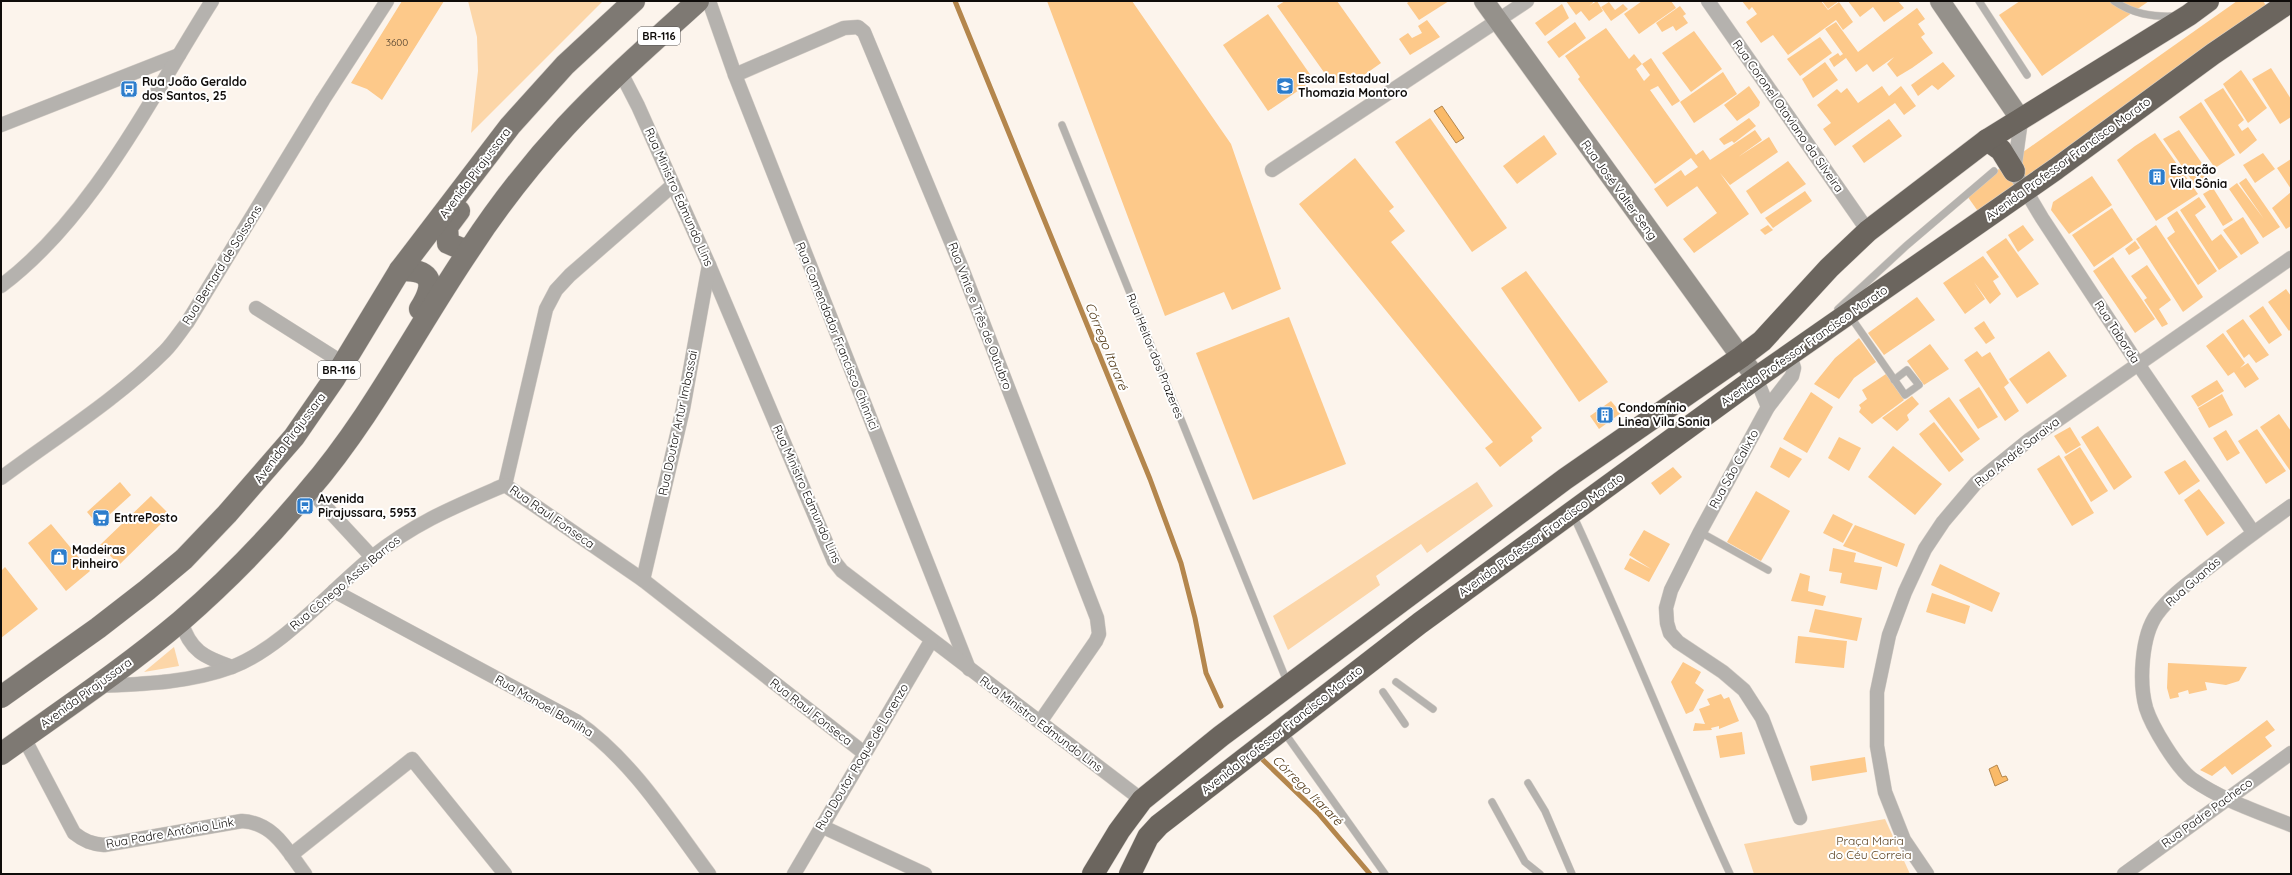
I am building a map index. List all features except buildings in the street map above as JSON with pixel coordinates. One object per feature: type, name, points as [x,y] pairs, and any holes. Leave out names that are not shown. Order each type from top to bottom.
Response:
[{"type":"highway","points":[[1093,874],[1120,831],[1142,800],[1221,736],[1565,479],[1762,341],[1830,268],[1868,231],[1987,140],[2021,120],[2189,8],[2208,1]]},
{"type":"highway","name":"Avenida Professor Francisco Morato","points":[[1130,874],[1148,837],[1159,825],[1415,627],[1756,378],[2026,190],[2213,54],[2291,1]]},
{"type":"highway","points":[[1987,140],[1992,142],[2001,150],[2004,171]]},
{"type":"main road","name":"Avenida Pirajussara","points":[[1,697],[98,628],[184,559],[263,475],[294,437],[343,363],[400,270],[510,126],[549,81],[634,1]]},
{"type":"main road","name":"BR-116","points":[[620,71],[698,1]]},
{"type":"main road","name":"Avenida Pirajussara","points":[[1,754],[94,686],[134,659],[181,621],[244,564],[310,490],[372,408],[414,335],[470,248],[509,194],[566,126],[620,71]]},
{"type":"main road","points":[[470,248],[462,249],[450,245],[446,234],[447,227],[478,186],[487,169],[490,153]]},
{"type":"main road","points":[[400,270],[412,270],[425,274],[430,282],[429,295],[418,312],[414,335]]},
{"type":"street","points":[[1,286],[24,269],[44,250],[88,196],[212,1]]},
{"type":"street","name":"Rua Bernard de Soissons","points":[[1,478],[97,407],[143,371],[166,350],[187,323],[323,100],[387,1]]},
{"type":"street","name":"Rua Comendador Francisco Chinnici","points":[[710,1],[735,76],[969,670]]},
{"type":"street","name":"Rua José Valter Seng","points":[[1484,1],[1756,378]]},
{"type":"street","points":[[1272,170],[1527,1]]},
{"type":"street","name":"Rua Coronel Otaviano da Silveira","points":[[1708,1],[1868,231]]},
{"type":"street","points":[[1940,1],[2021,120],[2004,171]]},
{"type":"street","name":"Rua Vinte e Três de Outubro","points":[[735,76],[844,28],[858,27],[864,32],[961,266],[1098,618],[1099,634],[1096,641],[1040,722]]},
{"type":"street","points":[[1,124],[179,55]]},
{"type":"street","name":"Rua Ministro Edmundo Lins","points":[[620,71],[638,106],[709,265],[834,561],[842,571],[931,641],[1142,800]]},
{"type":"street","name":"Rua Taborda","points":[[2004,171],[2026,190],[2138,364],[2253,532]]},
{"type":"street","name":"Rua Raul Fonseca","points":[[673,185],[570,274],[556,290],[546,309],[505,485],[643,580],[864,753]]},
{"type":"street","name":"Rua André Saraiva","points":[[1927,874],[1904,840],[1890,806],[1885,792],[1877,746],[1877,692],[1889,635],[1904,592],[1924,549],[1942,522],[1976,483],[2029,440],[2291,258]]},
{"type":"street","name":"Rua Doutor Artur Imbassai","points":[[643,580],[683,409],[709,265]]},
{"type":"street","points":[[256,308],[343,363]]},
{"type":"street","name":"Rua São Calixto","points":[[1790,355],[1794,368],[1792,376],[1768,407],[1700,532],[1672,590],[1666,608],[1667,623],[1670,633],[1678,642],[1723,672],[1744,690],[1762,718],[1800,818]]},
{"type":"street","points":[[1756,378],[1768,407]]},
{"type":"street","name":"Rua Cônego Assis Barros","points":[[94,686],[163,683],[232,667],[253,657],[283,635],[372,557],[426,520],[505,485]]},
{"type":"street","points":[[310,490],[372,557]]},
{"type":"street","name":"Rua Guanás","points":[[2291,506],[2253,532],[2174,595],[2156,615],[2147,635],[2142,671],[2146,709],[2169,753],[2191,778],[2226,799],[2291,825]]},
{"type":"street","name":"Rua Manoel Bonilha","points":[[334,591],[576,721],[596,735],[632,770],[709,874]]},
{"type":"street","points":[[181,621],[185,635],[197,650],[206,657],[232,667]]},
{"type":"street","name":"Rua Doutor Roque de Lorenzo","points":[[794,874],[931,641]]},
{"type":"street","name":"Rua Padre Antônio Link","points":[[24,738],[74,833],[83,840],[94,844],[104,845],[242,821],[253,822],[264,825],[291,855],[305,874]]},
{"type":"street","name":"Rua Padre Pacheco","points":[[2124,874],[2291,753]]},
{"type":"street","points":[[291,855],[412,759],[505,874]]},
{"type":"street","points":[[821,826],[925,874]]},
{"type":"lane","points":[[1978,1],[2027,75]]},
{"type":"lane","points":[[2114,1],[2132,12],[2152,16],[2189,8]]},
{"type":"lane","name":"Rua Heitor dos Prazeres","points":[[1062,125],[1288,686]]},
{"type":"lane","points":[[1790,355],[1906,246],[2004,171]]},
{"type":"lane","points":[[1849,314],[1894,380]]},
{"type":"lane","points":[[1572,513],[1604,580],[1688,782],[1730,874]]},
{"type":"lane","points":[[1700,532],[1768,570]]},
{"type":"lane","points":[[1396,682],[1433,709]]},
{"type":"lane","points":[[1383,692],[1405,724]]},
{"type":"lane","points":[[1282,730],[1385,874]]},
{"type":"lane","points":[[1528,783],[1545,811],[1572,874]]},
{"type":"lane","points":[[1492,802],[1525,862],[1540,874]]},
{"type":"green space","points":[[468,1],[603,1],[471,133],[478,71],[477,37]]},
{"type":"green space","points":[[1477,482],[1493,506],[1427,553],[1421,544],[1376,576],[1380,585],[1288,650],[1273,616]]},
{"type":"green space","points":[[174,647],[179,666],[144,672]]},
{"type":"green space","name":"Praça Maria do Céu Correia","points":[[1885,819],[1910,874],[1754,874],[1744,844]]},
{"type":"shaded area","points":[[1442,106],[1464,138],[1456,143],[1434,111]]},
{"type":"shaded area","points":[[1997,765],[2002,777],[2006,776],[2008,780],[1995,786],[1989,769]]},
{"type":"waterway","name":"Córrego Itararé","points":[[955,1],[1150,479],[1181,563],[1195,618],[1206,673],[1221,706]]},
{"type":"waterway","name":"Córrego Itararé","points":[[1262,759],[1318,813],[1370,874]]},
{"type":"place","name":"Escola Estadual Thomazia Montoro","points":[[1285,86]]},
{"type":"place","name":"Rua João Geraldo dos Santos, 25","points":[[129,89]]},
{"type":"place","name":"Estação Vila Sônia","points":[[2157,177]]},
{"type":"place","name":"Condomínio Linea Vila Sonia","points":[[1605,415]]},
{"type":"place","name":"Avenida Pirajussara, 5953","points":[[305,506]]},
{"type":"place","name":"EntrePosto","points":[[101,518]]},
{"type":"place","name":"Madeiras Pinheiro","points":[[59,557]]}]
